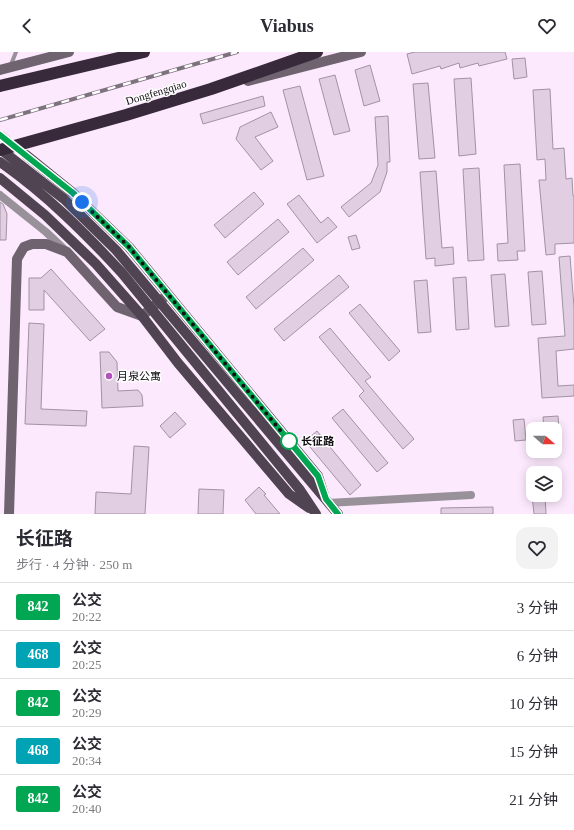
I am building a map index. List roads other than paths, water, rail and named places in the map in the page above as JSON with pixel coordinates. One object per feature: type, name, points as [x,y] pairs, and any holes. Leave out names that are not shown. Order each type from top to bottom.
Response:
[{"type":"highway","points":[[0,86],[144,52]]},
{"type":"highway","name":"Dongfengqiao","points":[[0,150],[26,149],[126,115],[211,89],[316,52]]},
{"type":"main road","points":[[26,149],[107,224],[169,294],[318,476],[327,501]]},
{"type":"main road","points":[[0,150],[41,180],[82,216],[116,250],[338,514]]},
{"type":"main road","points":[[1,163],[42,195],[76,225],[122,274],[157,314],[300,490],[315,513]]},
{"type":"main road","points":[[0,178],[66,234],[96,264],[142,316],[178,363],[289,494],[315,513]]},
{"type":"street","points":[[5,69],[69,52]]},
{"type":"street","points":[[211,89],[361,52]]},
{"type":"street","points":[[0,195],[46,232],[117,307],[142,316],[169,294]]},
{"type":"street","points":[[8,514],[17,259],[24,247],[32,244],[46,244],[66,252]]},
{"type":"street","points":[[327,501],[471,495]]},
{"type":"lane","points":[[5,69],[16,52]]},
{"type":"tunnel","points":[[0,135],[26,155]]},
{"type":"railway","points":[[0,120],[237,52]]},
{"type":"place","name":"月泉公寓","points":[[109,376]]},
{"type":"place","name":"长征路","points":[[289,441]]}]
